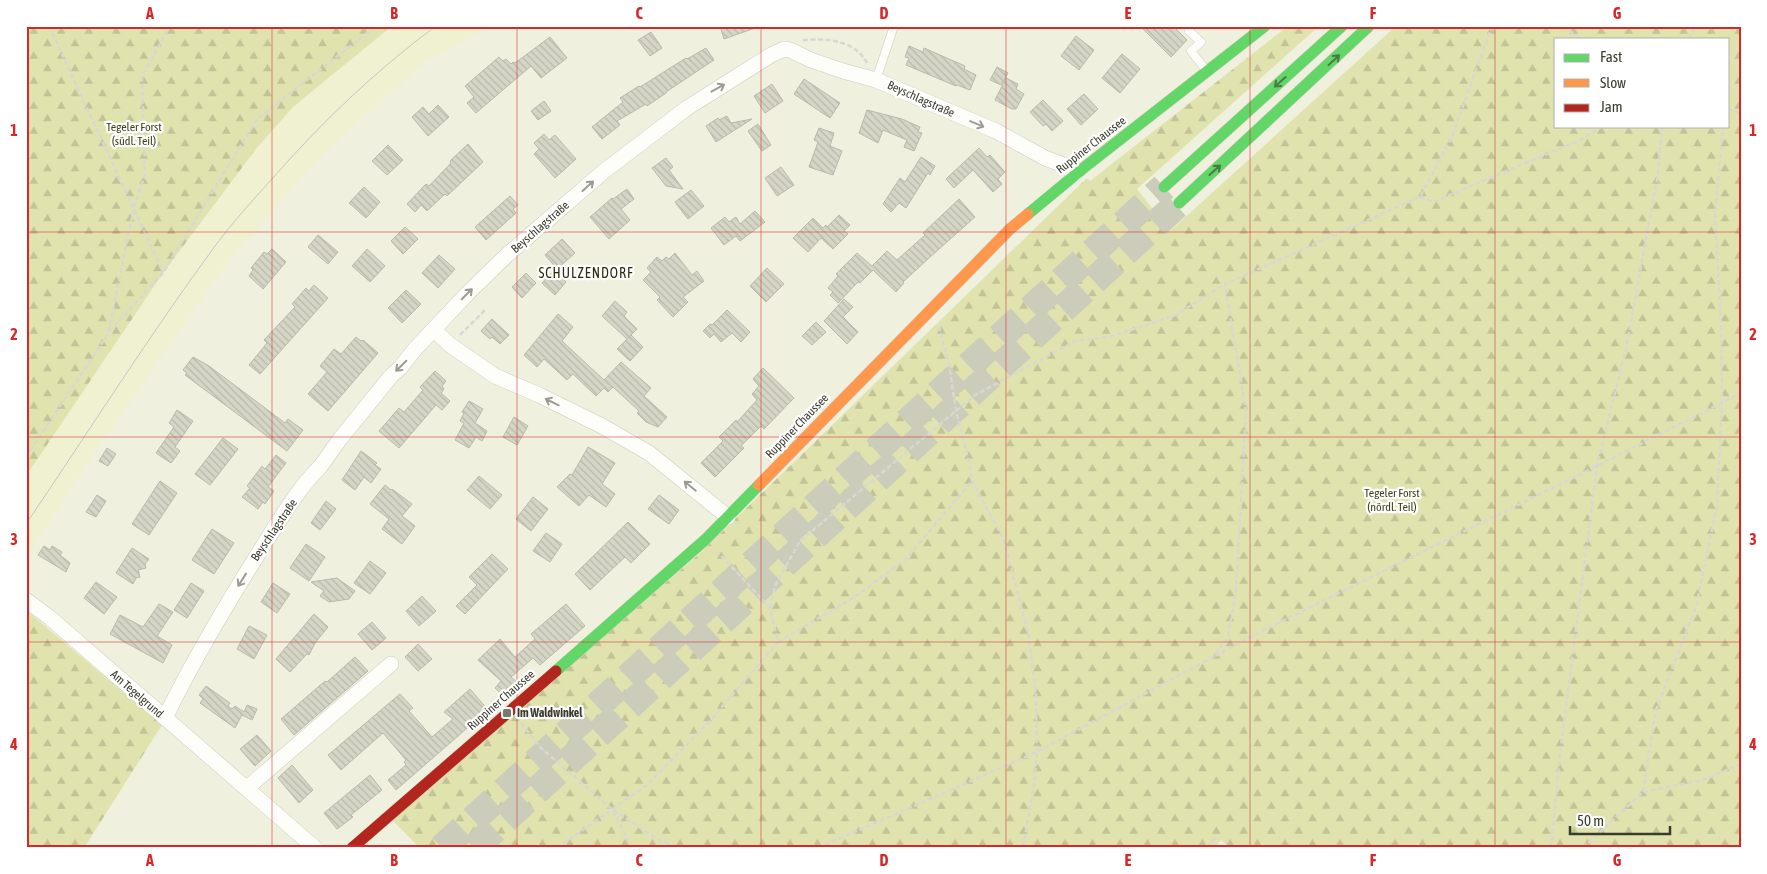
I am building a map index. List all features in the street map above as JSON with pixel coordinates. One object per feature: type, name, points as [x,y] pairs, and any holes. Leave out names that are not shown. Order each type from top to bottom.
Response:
[{"type":"main road","name":"Ruppiner Chaussee","points":[[352,848],[706,539],[1010,229],[1075,174],[1265,26]]},
{"type":"main road","points":[[1164,187],[1342,26]]},
{"type":"main road","points":[[1179,203],[1369,26]]},
{"type":"street","name":"Beyschlagstraße","points":[[164,718],[184,678],[224,609],[267,540],[310,477],[320,467],[380,389],[467,294],[507,255],[607,169],[708,94],[772,55],[784,49],[790,50],[811,60],[876,80],[996,131],[1045,158],[1066,166],[1075,174]]},
{"type":"street","points":[[434,330],[450,345],[495,376],[602,426],[649,454],[728,517]]},
{"type":"street","name":"Am Tegelgrund","points":[[26,600],[49,617],[315,848]]},
{"type":"street","points":[[247,788],[391,664]]},
{"type":"lane","points":[[876,80],[894,26]]},
{"type":"lane","points":[[1189,31],[1200,42],[1191,51],[1208,71]]},
{"type":"path","points":[[49,26],[163,273]]},
{"type":"path","points":[[108,334],[134,207],[145,175],[142,76],[170,26]]},
{"type":"path","points":[[26,457],[108,334],[163,273],[257,119],[376,26]]},
{"type":"path","points":[[778,642],[770,608],[775,586],[800,541],[974,395],[1076,342],[1110,338],[1174,316],[1225,284],[1420,197],[1451,139],[1492,26]]},
{"type":"path","points":[[1563,26],[1579,38]]},
{"type":"path","points":[[1689,38],[1695,26]]},
{"type":"path","points":[[790,50],[801,40],[816,39],[833,40],[851,46],[863,56],[876,80]]},
{"type":"path","points":[[1420,197],[1434,202],[1580,140],[1600,128]]},
{"type":"path","points":[[1551,848],[1560,754],[1597,466],[1626,349],[1658,174],[1662,128]]},
{"type":"path","points":[[1644,792],[1656,710],[1696,607],[1717,505],[1722,402],[1721,326],[1715,217],[1723,128]]},
{"type":"path","points":[[1213,657],[1228,637],[1236,591],[1246,412],[1225,284]]},
{"type":"path","points":[[934,305],[949,365],[956,410],[972,481],[1004,540],[1028,633],[1035,685],[1037,752],[1035,777],[1023,848]]},
{"type":"path","points":[[450,345],[486,309]]},
{"type":"path","points":[[818,848],[1037,752],[1264,630],[1741,393]]},
{"type":"path","points":[[556,848],[648,785],[709,722],[778,642],[856,596],[906,559],[972,481]]},
{"type":"path","points":[[706,539],[770,608]]},
{"type":"path","points":[[510,710],[541,748],[613,810],[654,837],[679,848]]},
{"type":"path","points":[[1583,848],[1644,792],[1703,780],[1741,764]]},
{"type":"path","points":[[613,810],[632,848]]},
{"type":"path","points":[[1207,848],[1215,838]]},
{"type":"shaded area","points":[[392,26],[490,26],[426,62],[323,154],[228,262],[81,473],[26,559],[26,476],[163,273],[256,149],[293,107]]},
{"type":"green space","name":"Tegeler Forst (südl. Teil)","points":[[26,26],[392,26],[293,107],[256,149],[163,273],[26,476]]},
{"type":"green space","name":"Tegeler Forst (nördl. Teil)","points":[[1288,26],[1319,26],[1137,189],[1170,231],[1396,26],[1741,26],[1741,848],[1230,848],[1221,840],[1214,848],[420,848],[392,820],[699,554],[1087,178],[1090,181]]},
{"type":"green space","points":[[26,610],[162,725],[84,848],[26,848]]},
{"type":"building","points":[[720,26],[755,26],[755,28],[724,39]]},
{"type":"building","points":[[1140,26],[1173,26],[1187,40],[1171,57]]},
{"type":"building","points":[[651,32],[662,48],[650,56],[638,40]]},
{"type":"building","points":[[1076,36],[1094,50],[1079,70],[1061,56]]},
{"type":"building","points":[[550,37],[567,58],[541,78],[531,66],[476,113],[467,103],[474,97],[465,86],[499,57],[503,61],[506,59],[511,64],[515,63]]},
{"type":"building","points":[[909,46],[923,52],[924,48],[965,66],[964,69],[976,75],[970,90],[906,65],[909,58],[905,57]]},
{"type":"building","points":[[706,48],[714,60],[647,106],[646,104],[617,121],[620,125],[602,139],[592,127],[623,102],[620,98]]},
{"type":"building","points":[[1122,54],[1140,69],[1120,93],[1102,78]]},
{"type":"building","points":[[997,67],[1008,73],[1001,85],[990,80]]},
{"type":"building","points":[[1006,78],[1018,84],[1016,89],[1024,94],[1016,109],[1012,109],[995,100]]},
{"type":"building","points":[[804,79],[840,103],[830,118],[794,94]]},
{"type":"building","points":[[772,84],[783,101],[765,113],[754,96]]},
{"type":"building","points":[[1084,94],[1098,109],[1081,125],[1067,109]]},
{"type":"building","points":[[1043,100],[1063,121],[1052,131],[1046,124],[1043,126],[1030,112]]},
{"type":"building","points":[[544,101],[551,111],[538,120],[531,111]]},
{"type":"building","points":[[438,105],[449,117],[428,136],[412,117],[423,107],[429,114]]},
{"type":"building","points":[[867,110],[902,119],[920,127],[918,132],[922,133],[914,151],[904,147],[907,140],[883,130],[878,143],[859,133]]},
{"type":"building","points":[[727,116],[731,123],[752,119],[716,142],[706,126],[718,118],[719,120]]},
{"type":"building","points":[[758,124],[771,145],[762,151],[748,131]]},
{"type":"building","points":[[819,128],[834,133],[830,146],[842,151],[833,175],[809,167],[818,142],[814,140]]},
{"type":"building","points":[[544,134],[549,140],[555,135],[576,159],[555,178],[534,154],[539,149],[534,143]]},
{"type":"building","points":[[468,144],[483,162],[447,196],[445,194],[427,211],[421,205],[415,212],[407,204],[426,184],[429,186],[451,163],[450,161]]},
{"type":"building","points":[[388,145],[403,160],[387,175],[372,161]]},
{"type":"building","points":[[979,148],[987,157],[990,155],[1005,172],[998,179],[1002,184],[993,192],[973,170],[954,188],[946,179]]},
{"type":"building","points":[[921,157],[935,166],[930,175],[928,173],[906,208],[899,203],[891,212],[883,204],[900,178],[905,182]]},
{"type":"building","points":[[666,158],[673,167],[669,170],[683,189],[666,186],[652,168]]},
{"type":"building","points":[[781,167],[794,185],[777,196],[765,178]]},
{"type":"building","points":[[364,187],[380,202],[366,218],[349,203]]},
{"type":"building","points":[[627,189],[634,199],[621,209],[630,220],[609,239],[590,217],[612,198]]},
{"type":"building","points":[[691,190],[704,206],[688,219],[675,202]]},
{"type":"building","points":[[510,196],[518,205],[513,209],[516,213],[486,240],[475,227]]},
{"type":"building","points":[[959,199],[975,217],[903,282],[896,292],[873,270],[860,283],[858,282],[838,303],[830,295],[833,292],[828,288],[838,276],[836,274],[857,253],[872,266],[887,251],[897,260],[925,235],[923,233]]},
{"type":"building","points":[[755,211],[765,222],[740,241],[736,236],[724,245],[711,228],[725,217],[729,222],[736,217],[740,224]]},
{"type":"building","points":[[839,215],[850,225],[844,231],[848,234],[833,249],[821,238],[808,252],[793,238],[813,218],[823,228],[826,225],[827,227]]},
{"type":"building","points":[[405,227],[418,239],[403,254],[391,241]]},
{"type":"building","points":[[318,235],[338,252],[328,264],[308,247]]},
{"type":"building","points":[[562,239],[575,253],[557,269],[545,255]]},
{"type":"building","points":[[272,249],[286,262],[263,289],[249,276],[253,270],[251,268],[264,252],[267,254]]},
{"type":"building","points":[[367,249],[385,266],[370,282],[352,266]]},
{"type":"building","points":[[675,253],[692,275],[697,271],[704,281],[683,297],[688,302],[673,317],[657,300],[660,297],[643,280],[651,272],[647,268],[657,257],[662,261],[666,257],[669,259]]},
{"type":"building","points":[[439,255],[455,269],[438,288],[422,273]]},
{"type":"building","points":[[767,268],[784,284],[766,302],[750,286]]},
{"type":"building","points":[[555,269],[566,282],[555,295],[542,283]]},
{"type":"building","points":[[526,273],[536,283],[522,298],[512,287]]},
{"type":"building","points":[[314,285],[328,298],[260,374],[249,365],[267,343],[264,340],[295,307],[292,304],[306,288],[309,291]]},
{"type":"building","points":[[406,290],[421,304],[402,323],[388,308]]},
{"type":"building","points":[[844,299],[853,307],[843,317],[858,332],[847,344],[824,321]]},
{"type":"building","points":[[615,301],[627,312],[624,316],[637,329],[627,339],[602,316]]},
{"type":"building","points":[[727,310],[750,332],[741,342],[732,333],[721,342],[714,334],[710,338],[703,331]]},
{"type":"building","points":[[558,314],[573,327],[562,341],[604,380],[621,362],[651,388],[644,396],[667,417],[658,427],[646,422],[637,413],[639,411],[613,387],[608,392],[604,388],[596,396],[573,374],[567,380],[544,359],[537,367],[524,355]]},
{"type":"building","points":[[492,319],[509,335],[500,344],[492,337],[490,339],[481,331]]},
{"type":"building","points":[[816,322],[826,332],[812,345],[802,336]]},
{"type":"building","points":[[631,335],[643,347],[630,361],[617,349]]},
{"type":"building","points":[[356,337],[361,341],[363,340],[378,353],[328,411],[308,394],[327,372],[320,366],[334,349],[341,354]]},
{"type":"building","points":[[193,357],[209,366],[285,423],[288,419],[303,430],[287,451],[185,375],[187,373],[183,370]]},
{"type":"building","points":[[763,368],[794,398],[764,429],[761,426],[741,446],[744,448],[715,477],[701,463],[723,441],[719,437],[736,420],[737,422],[757,400],[752,394],[759,386],[753,379]]},
{"type":"building","points":[[435,371],[446,381],[442,386],[444,389],[441,393],[450,401],[442,410],[436,405],[399,448],[379,431],[399,408],[404,412],[423,390],[420,387]]},
{"type":"building","points":[[469,401],[483,409],[475,423],[487,431],[482,441],[476,437],[469,448],[455,440],[464,423],[460,421],[464,413],[462,412]]},
{"type":"building","points":[[177,410],[193,421],[175,447],[180,451],[171,463],[156,453],[174,427],[169,423]]},
{"type":"building","points":[[514,417],[528,426],[517,445],[503,437]]},
{"type":"building","points":[[223,438],[238,449],[210,485],[195,474]]},
{"type":"building","points":[[588,447],[615,463],[602,484],[615,494],[606,507],[589,495],[579,506],[557,487],[570,474],[572,475]]},
{"type":"building","points":[[107,448],[116,454],[108,466],[99,461]]},
{"type":"building","points":[[361,451],[377,463],[375,465],[381,469],[371,483],[364,477],[355,490],[342,480]]},
{"type":"building","points":[[276,455],[286,463],[268,487],[274,491],[265,504],[263,502],[258,509],[242,497],[250,488],[247,486],[262,466],[265,469]]},
{"type":"building","points":[[479,476],[502,495],[490,509],[467,490]]},
{"type":"building","points":[[160,481],[177,493],[149,535],[132,524]]},
{"type":"building","points":[[385,485],[412,504],[402,516],[415,526],[402,544],[382,529],[389,519],[370,504]]},
{"type":"building","points":[[97,495],[106,501],[96,517],[86,512]]},
{"type":"building","points":[[659,495],[679,510],[669,524],[648,509]]},
{"type":"building","points":[[533,497],[548,509],[531,531],[516,519]]},
{"type":"building","points":[[326,501],[336,509],[320,530],[311,523]]},
{"type":"building","points":[[628,522],[650,544],[631,563],[625,557],[590,590],[575,574]]},
{"type":"building","points":[[212,529],[234,543],[214,574],[192,560]]},
{"type":"building","points":[[546,533],[562,544],[550,562],[533,551]]},
{"type":"building","points":[[306,544],[325,557],[309,581],[290,568]]},
{"type":"building","points":[[44,546],[50,550],[52,546],[62,552],[60,555],[70,563],[66,572],[38,555]]},
{"type":"building","points":[[132,548],[149,559],[145,564],[146,568],[138,570],[140,577],[136,578],[133,584],[116,573]]},
{"type":"building","points":[[492,554],[508,569],[465,614],[456,606],[477,585],[469,577]]},
{"type":"building","points":[[370,561],[386,573],[370,594],[354,583]]},
{"type":"building","points":[[337,578],[355,591],[349,599],[329,602],[320,596],[324,591],[311,582]]},
{"type":"building","points":[[96,582],[117,597],[104,614],[84,598]]},
{"type":"building","points":[[191,583],[204,591],[187,618],[174,610]]},
{"type":"building","points":[[273,583],[290,594],[277,613],[261,602]]},
{"type":"building","points":[[422,596],[436,611],[419,626],[406,611]]},
{"type":"building","points":[[159,604],[173,612],[157,636],[172,645],[163,663],[110,634],[120,615],[143,627]]},
{"type":"building","points":[[566,604],[585,626],[540,665],[533,658],[511,677],[519,684],[504,696],[495,688],[501,681],[478,660],[500,639],[515,657],[535,639],[531,634]]},
{"type":"building","points":[[314,614],[328,627],[315,643],[309,655],[307,654],[290,672],[276,659]]},
{"type":"building","points":[[372,622],[386,638],[372,650],[358,634]]},
{"type":"building","points":[[249,626],[267,635],[254,659],[237,649]]},
{"type":"building","points":[[418,644],[432,659],[418,671],[405,657]]},
{"type":"building","points":[[355,657],[368,671],[294,735],[281,719]]},
{"type":"building","points":[[206,686],[230,703],[228,706],[232,709],[235,706],[244,712],[247,705],[257,709],[252,720],[242,715],[235,728],[200,703],[203,699],[199,695]]},
{"type":"building","points":[[470,689],[488,710],[396,790],[388,780],[406,765],[404,762],[406,760],[383,733],[341,770],[328,755],[400,694],[413,708],[409,711],[432,737],[453,719],[444,712]]},
{"type":"building","points":[[257,735],[271,751],[255,766],[240,749]]},
{"type":"building","points":[[292,765],[313,790],[299,803],[278,778]]},
{"type":"building","points":[[370,775],[382,790],[337,829],[324,813]]},
{"type":"tunnel","points":[[442,848],[1164,187]]},
{"type":"tunnel","points":[[474,848],[1179,203]]},
{"type":"tram line","points":[[26,524],[166,314],[228,229],[290,159],[349,98],[413,43],[436,26]]},
{"type":"traffic: fast","points":[[1028,214],[1086,166],[1265,26]]},
{"type":"traffic: fast","points":[[1164,187],[1342,26]]},
{"type":"traffic: fast","points":[[1179,203],[1369,26]]},
{"type":"traffic: fast","points":[[556,671],[706,539],[759,485]]},
{"type":"traffic: slow","points":[[759,485],[1010,229],[1028,214]]},
{"type":"traffic: jam","points":[[352,848],[556,671]]},
{"type":"place","name":"Im Waldwinkel","points":[[507,713]]},
{"type":"district","name":"SCHULZENDORF","points":[[586,273]]}]
